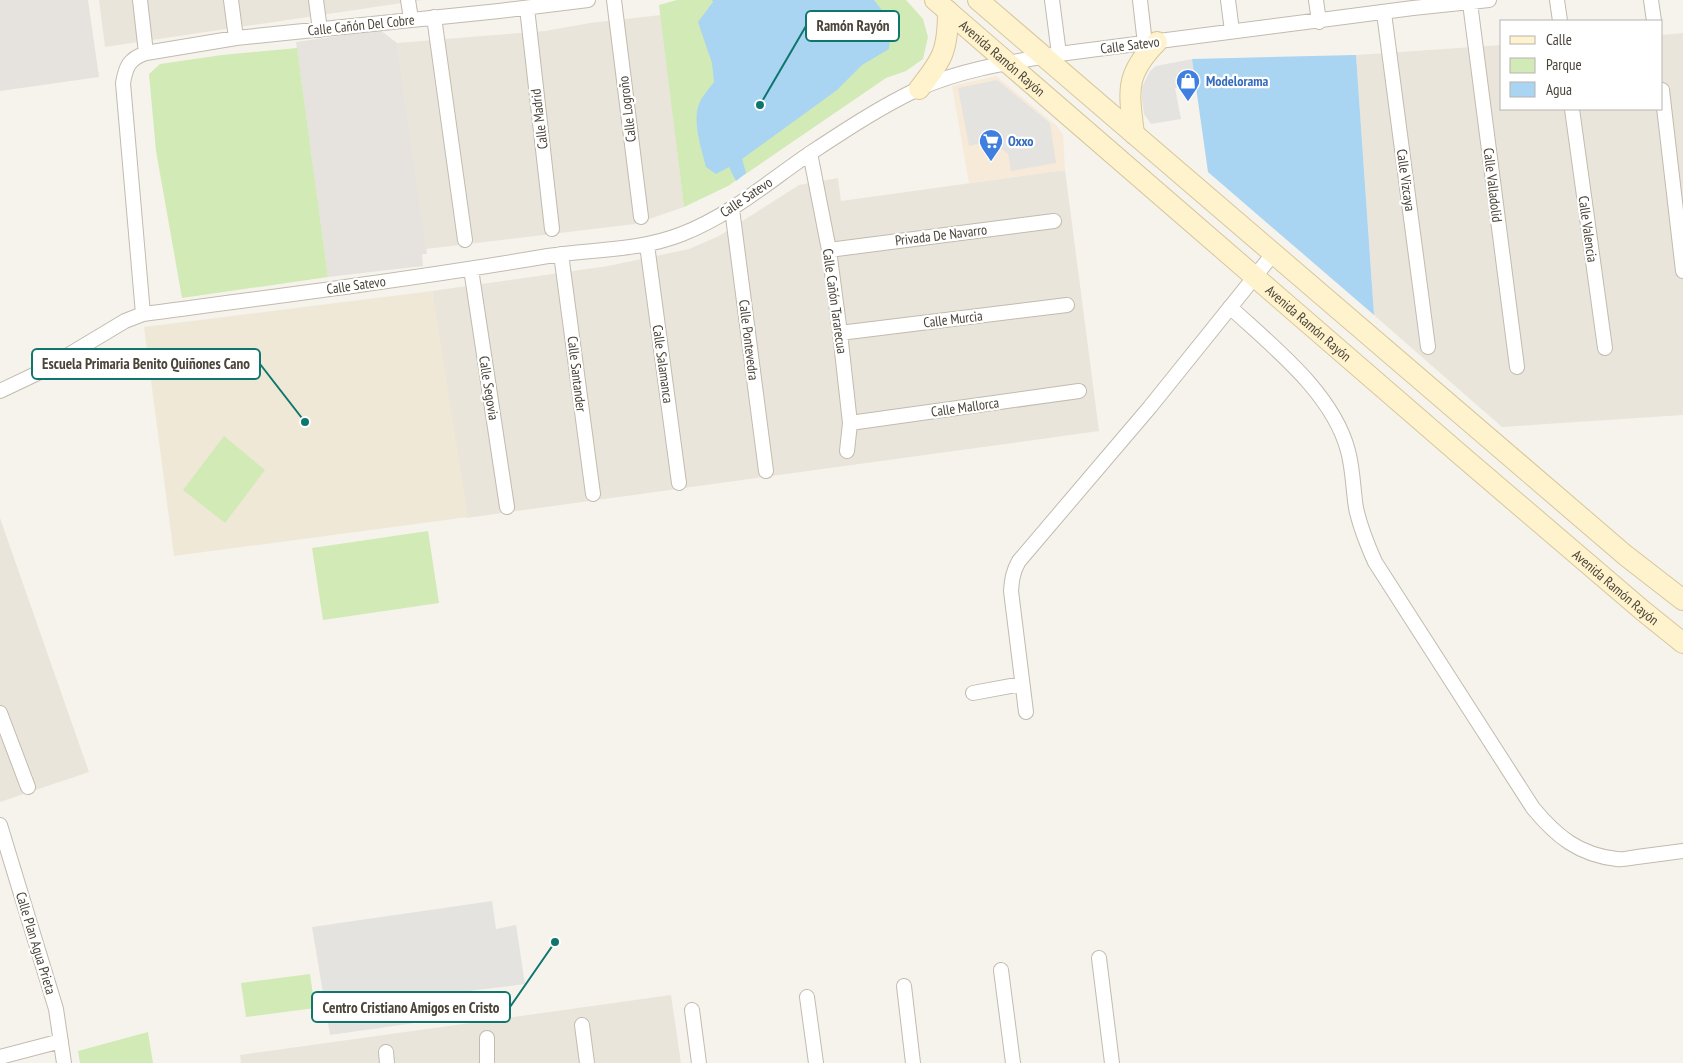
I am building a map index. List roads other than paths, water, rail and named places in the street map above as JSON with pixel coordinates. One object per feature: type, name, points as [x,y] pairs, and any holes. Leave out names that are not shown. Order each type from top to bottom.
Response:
[{"type":"main road","name":"Avenida Ramón Rayón","points":[[978,0],[1052,55],[1134,134],[1625,555],[1683,600]]},
{"type":"main road","name":"Avenida Ramón Rayón","points":[[942,6],[1634,604],[1683,643]]},
{"type":"main road","points":[[919,89],[944,54],[948,37],[942,6]]},
{"type":"main road","points":[[1134,134],[1129,94],[1130,83],[1139,62],[1151,43]]},
{"type":"street","points":[[140,0],[141,55],[128,65],[124,73],[123,83],[143,314]]},
{"type":"street","points":[[231,0],[236,38]]},
{"type":"street","points":[[316,0],[320,30]]},
{"type":"street","points":[[408,0],[411,20]]},
{"type":"street","name":"Calle Cañón Del Cobre","points":[[141,55],[236,38],[434,18],[498,6],[527,8],[586,0]]},
{"type":"street","name":"Calle Logroño","points":[[614,0],[641,217]]},
{"type":"street","points":[[1052,0],[1052,55]]},
{"type":"street","points":[[1140,0],[1151,43]]},
{"type":"street","points":[[1228,0],[1232,31]]},
{"type":"street","points":[[1316,0],[1319,22]]},
{"type":"street","name":"Calle Satevo","points":[[0,390],[40,372],[125,321],[143,314],[471,269],[561,254],[647,246],[682,234],[732,209],[810,153],[869,116],[919,89],[959,75],[1006,63],[1052,55],[1384,13],[1412,4],[1470,3],[1490,0]]},
{"type":"street","points":[[1557,0],[1560,20]]},
{"type":"street","points":[[1651,0],[1654,20]]},
{"type":"street","name":"Calle Valladolid","points":[[1470,3],[1517,367]]},
{"type":"street","name":"Calle Madrid","points":[[527,8],[552,229]]},
{"type":"street","name":"Calle Vizcaya","points":[[1384,13],[1428,347]]},
{"type":"street","points":[[434,18],[465,240]]},
{"type":"street","points":[[1663,99],[1683,271]]},
{"type":"street","name":"Calle Valencia","points":[[1572,110],[1605,348]]},
{"type":"street","name":"Calle Cañón Tararecua","points":[[810,153],[828,250],[840,333],[850,422],[847,450]]},
{"type":"street","name":"Calle Pontevedra","points":[[732,209],[766,471]]},
{"type":"street","name":"Privada De Navarro","points":[[828,250],[1054,221]]},
{"type":"street","name":"Calle Salamanca","points":[[647,246],[679,483]]},
{"type":"street","name":"Calle Santander","points":[[561,254],[593,494]]},
{"type":"street","points":[[1026,712],[1011,591],[1014,569],[1150,407],[1274,254]]},
{"type":"street","name":"Calle Segovia","points":[[471,269],[507,507]]},
{"type":"street","name":"Calle Murcia","points":[[840,333],[1067,305]]},
{"type":"street","points":[[1230,307],[1284,357],[1309,384],[1326,405],[1340,428],[1348,451],[1356,510],[1364,538],[1375,562],[1533,808],[1548,826],[1572,846],[1590,853],[1618,859],[1683,851]]},
{"type":"street","name":"Calle Mallorca","points":[[850,422],[1079,391]]},
{"type":"street","points":[[973,693],[1022,684]]},
{"type":"street","points":[[0,716],[28,787]]},
{"type":"street","name":"Calle Plan Agua Prieta","points":[[0,825],[56,1009],[64,1063]]},
{"type":"street","points":[[1099,958],[1112,1063]]},
{"type":"street","points":[[1001,970],[1013,1063]]},
{"type":"street","points":[[904,986],[913,1063]]},
{"type":"street","points":[[807,997],[816,1063]]},
{"type":"street","points":[[692,1010],[699,1063]]},
{"type":"street","points":[[582,1026],[586,1063]]},
{"type":"street","points":[[487,1038],[487,1063]]},
{"type":"street","points":[[0,1057],[61,1041]]},
{"type":"water","points":[[712,0],[874,0],[883,12],[890,28],[889,49],[862,65],[837,90],[742,159],[746,173],[736,181],[729,167],[716,174],[706,167],[699,141],[697,114],[699,106],[702,98],[714,82],[712,63],[698,22],[713,2]]},
{"type":"water","points":[[1356,55],[1374,315],[1208,172],[1192,59]]},
{"type":"place","name":"Modelorama","points":[[1188,102]]},
{"type":"place","name":"Ramón Rayón","points":[[760,105]]},
{"type":"place","name":"Oxxo","points":[[991,162]]},
{"type":"place","name":"Escuela Primaria Benito Quiñones Cano","points":[[305,422]]},
{"type":"place","name":"Centro Cristiano Amigos en Cristo","points":[[555,942]]}]
